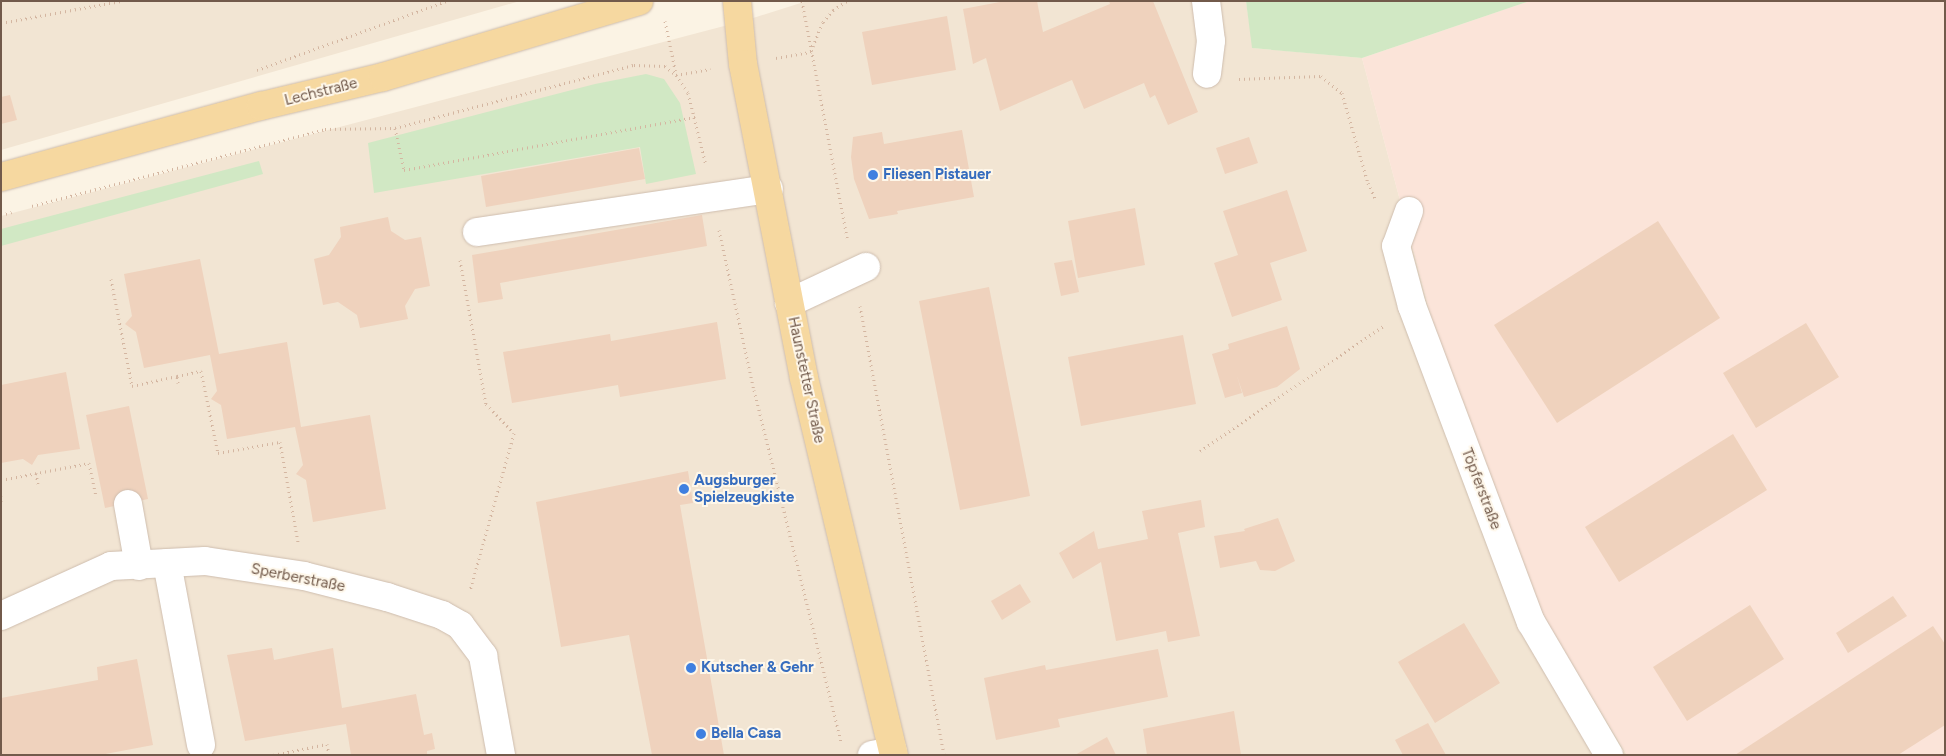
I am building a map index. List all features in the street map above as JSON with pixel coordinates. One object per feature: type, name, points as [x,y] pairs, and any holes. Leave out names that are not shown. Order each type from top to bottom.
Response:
[{"type":"main road","name":"Lechstraße","points":[[1,178],[261,106],[383,77],[639,1]]},
{"type":"main road","name":"Haunstetter Straße","points":[[737,1],[743,64],[769,189],[789,303],[886,753]]},
{"type":"street","points":[[1206,1],[1211,41],[1206,74]]},
{"type":"street","points":[[477,232],[769,189]]},
{"type":"street","points":[[1396,246],[1409,211]]},
{"type":"street","name":"Töpferstraße","points":[[1396,246],[1412,306],[1531,622],[1609,755]]},
{"type":"street","points":[[789,303],[860,270]]},
{"type":"street","points":[[128,504],[139,566]]},
{"type":"street","name":"Sperberstraße","points":[[1,616],[111,566],[205,561],[304,576],[387,597],[442,615],[460,625],[483,656],[501,755]]},
{"type":"street","points":[[167,563],[200,745]]},
{"type":"path","points":[[1,23],[121,1]]},
{"type":"path","points":[[428,1],[429,7]]},
{"type":"path","points":[[248,73],[447,1]]},
{"type":"path","points":[[802,1],[811,52],[860,270],[944,755]]},
{"type":"path","points":[[811,52],[823,22],[833,10],[847,1]]},
{"type":"path","points":[[664,20],[676,74]]},
{"type":"path","points":[[29,207],[325,128],[395,128],[634,65],[665,66],[676,74],[688,92],[695,117],[754,390],[842,745]]},
{"type":"path","points":[[1206,74],[1235,79],[1321,76],[1342,93],[1368,183],[1396,246]]},
{"type":"path","points":[[395,128],[404,170],[695,117]]},
{"type":"path","points":[[1,214],[20,210]]},
{"type":"path","points":[[460,625],[514,433],[486,404],[456,237],[477,232]]},
{"type":"path","points":[[111,279],[132,386],[201,371],[218,453],[280,442],[304,576]]},
{"type":"path","points":[[1200,451],[1412,306]]},
{"type":"path","points":[[177,376],[178,383]]},
{"type":"path","points":[[1,480],[89,463],[97,501]]},
{"type":"path","points":[[36,473],[38,484]]},
{"type":"path","points":[[1,496],[1,503]]},
{"type":"path","points":[[273,755],[327,744],[329,755]]},
{"type":"shaded area","points":[[1,1],[520,1],[1,150]]},
{"type":"shaded area","points":[[807,1],[1246,1],[1253,48],[1362,58],[1485,519],[1627,755],[1,755],[1,216],[747,20]]},
{"type":"shaded area","points":[[1530,1],[1945,1],[1945,755],[1627,755],[1485,519],[1362,58]]},
{"type":"green space","points":[[1246,1],[1530,1],[1362,58],[1252,48]]},
{"type":"green space","points":[[646,74],[664,79],[680,103],[696,174],[646,184],[640,147],[374,193],[368,143],[595,84]]},
{"type":"green space","points":[[259,161],[263,174],[1,246],[1,229]]},
{"type":"building","points":[[1005,1],[1037,1],[1043,32],[1110,4],[1109,1],[1153,1],[1198,112],[1168,125],[1155,95],[1150,98],[1144,83],[1084,109],[1072,80],[1000,111],[986,58],[973,64],[963,9]]},
{"type":"building","points":[[947,16],[956,70],[872,85],[862,32]]},
{"type":"building","points":[[10,95],[17,120],[1,124],[1,97]]},
{"type":"building","points":[[962,130],[974,197],[897,211],[898,214],[869,219],[854,179],[851,157],[853,137],[882,132],[884,144]]},
{"type":"building","points":[[1249,137],[1258,163],[1225,174],[1216,148]]},
{"type":"building","points":[[639,148],[645,179],[486,207],[481,176]]},
{"type":"building","points":[[1287,190],[1307,251],[1270,263],[1282,300],[1232,317],[1214,263],[1238,255],[1223,211]]},
{"type":"building","points":[[1135,208],[1145,265],[1078,278],[1068,221]]},
{"type":"building","points":[[702,215],[707,246],[500,283],[503,299],[478,303],[472,255]]},
{"type":"building","points":[[388,217],[391,231],[405,240],[421,237],[430,286],[415,289],[405,306],[408,319],[360,328],[357,315],[338,302],[323,305],[314,259],[329,255],[341,237],[340,227]]},
{"type":"building","points":[[1658,221],[1720,318],[1557,423],[1494,325]]},
{"type":"building","points":[[200,259],[219,354],[287,342],[301,427],[370,415],[386,509],[313,522],[306,480],[296,474],[303,465],[295,427],[227,439],[221,405],[211,399],[217,391],[210,355],[144,368],[136,332],[125,324],[132,316],[124,274]]},
{"type":"building","points":[[1072,260],[1079,292],[1061,296],[1054,263]]},
{"type":"building","points":[[989,287],[1030,496],[960,510],[919,301]]},
{"type":"building","points":[[717,322],[726,379],[620,397],[618,385],[512,403],[503,352],[610,334],[611,341]]},
{"type":"building","points":[[1806,323],[1839,377],[1756,428],[1723,373]]},
{"type":"building","points":[[1287,326],[1300,369],[1277,387],[1244,397],[1237,376],[1242,393],[1225,398],[1212,354],[1229,349],[1228,344]]},
{"type":"building","points":[[1183,335],[1196,404],[1081,426],[1068,357]]},
{"type":"building","points":[[66,372],[80,449],[38,455],[32,465],[23,459],[1,463],[1,385]]},
{"type":"building","points":[[129,406],[148,499],[105,508],[86,415]]},
{"type":"building","points":[[1733,434],[1767,490],[1619,582],[1585,527]]},
{"type":"building","points":[[688,471],[693,503],[680,505],[724,755],[652,755],[629,635],[561,647],[536,502]]},
{"type":"building","points":[[1201,500],[1205,527],[1178,533],[1200,636],[1168,642],[1166,631],[1116,641],[1101,562],[1073,579],[1059,553],[1094,531],[1098,549],[1148,539],[1142,511]]},
{"type":"building","points":[[1278,518],[1295,561],[1275,571],[1260,570],[1256,561],[1220,568],[1214,536],[1245,531],[1244,529]]},
{"type":"building","points":[[1020,584],[1031,602],[1002,620],[991,601]]},
{"type":"building","points":[[1893,596],[1907,616],[1848,653],[1836,633]]},
{"type":"building","points":[[1750,605],[1784,659],[1687,721],[1653,667]]},
{"type":"building","points":[[1464,623],[1500,683],[1435,723],[1398,662]]},
{"type":"building","points":[[1933,626],[1945,644],[1945,725],[1898,755],[1735,755]]},
{"type":"building","points":[[272,648],[274,660],[333,648],[342,708],[416,694],[424,735],[432,733],[435,749],[427,751],[427,755],[351,755],[346,724],[245,741],[227,655]]},
{"type":"building","points":[[1158,649],[1168,697],[1058,719],[1060,727],[996,740],[984,678],[1045,665],[1046,670]]},
{"type":"building","points":[[137,659],[153,745],[100,755],[1,755],[1,698],[98,680],[97,667]]},
{"type":"building","points":[[1234,711],[1241,755],[1147,755],[1143,729]]},
{"type":"building","points":[[1428,723],[1446,755],[1403,755],[1395,740]]},
{"type":"building","points":[[1107,737],[1116,755],[1075,755]]},
{"type":"place","name":"Fliesen Pistauer","points":[[873,175]]},
{"type":"place","name":"Augsburger Spielzeugkiste","points":[[684,489]]},
{"type":"place","name":"Kutscher & Gehr","points":[[691,668]]},
{"type":"place","name":"Bella Casa","points":[[701,734]]}]
